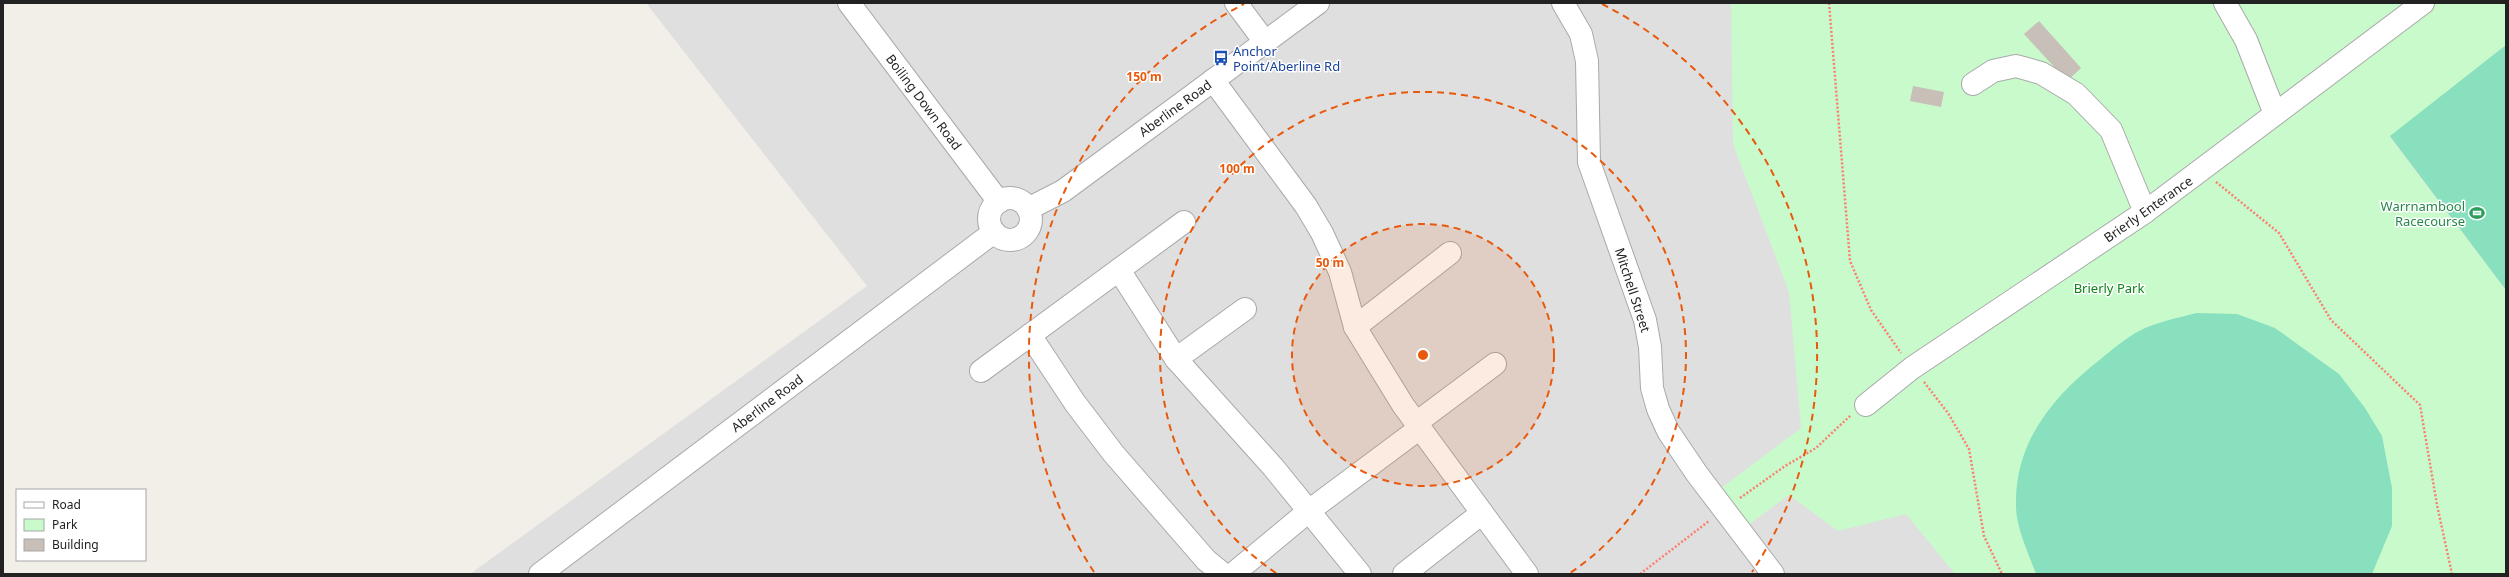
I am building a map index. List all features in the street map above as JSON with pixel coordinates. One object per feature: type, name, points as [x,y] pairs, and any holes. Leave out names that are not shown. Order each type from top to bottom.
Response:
[{"type":"street","points":[[1236,3],[1265,42]]},
{"type":"street","name":"Aberline Road","points":[[1028,209],[1063,191],[1318,3]]},
{"type":"street","name":"Mitchell Street","points":[[1563,3],[1581,34],[1587,61],[1589,162],[1644,320],[1650,347],[1652,388],[1658,409],[1693,468],[1773,574]]},
{"type":"street","points":[[2226,3],[2246,40],[2275,114]]},
{"type":"street","name":"Brierly Enterance","points":[[1866,405],[1912,368],[2145,212],[2422,3]]},
{"type":"street","name":"Boiling Down Road","points":[[853,4],[999,202]]},
{"type":"street","points":[[1973,84],[1993,71],[2016,66],[2041,73],[2076,94],[2111,130],[2145,212]]},
{"type":"street","points":[[1213,80],[1306,206],[1322,233],[1340,272],[1355,327],[1418,426],[1527,574]]},
{"type":"street","points":[[1012,199],[1018,200],[1028,209],[1031,222],[1025,235],[1012,240],[999,237],[994,232],[989,220],[990,212],[999,202],[1012,199]]},
{"type":"street","points":[[981,371],[1184,222]]},
{"type":"street","name":"Aberline Road","points":[[540,574],[994,232]]},
{"type":"street","points":[[1355,327],[1450,254]]},
{"type":"street","points":[[1119,270],[1176,359],[1310,510],[1360,574]]},
{"type":"street","points":[[1176,359],[1246,309]]},
{"type":"street","points":[[1030,335],[1075,403],[1113,453],[1206,560],[1223,574]]},
{"type":"street","points":[[1233,574],[1310,510],[1495,364]]},
{"type":"street","points":[[1404,574],[1482,513]]},
{"type":"path","points":[[1829,3],[1850,261],[1871,310],[1912,368],[1948,413],[1969,449],[1984,536],[2002,574]]},
{"type":"path","points":[[2201,171],[2279,233],[2331,320],[2420,404],[2437,505],[2452,574]]},
{"type":"path","points":[[1640,574],[1785,466],[1816,448],[1844,420],[1866,405]]},
{"type":"shaded area","points":[[646,3],[2506,3],[2506,574],[470,574],[867,286]]},
{"type":"green space","name":"Brierly Park","points":[[1731,3],[2506,3],[2506,45],[2390,137],[2506,290],[2506,574],[1955,574],[1906,514],[1838,531],[1789,495],[1740,531],[1712,495],[1801,428],[1789,292],[1733,144]]},
{"type":"green space","name":"Warrnambool Racecourse","points":[[2506,45],[2506,290],[2390,136]]},
{"type":"green space","points":[[2197,313],[2237,314],[2275,328],[2339,374],[2365,408],[2382,436],[2392,488],[2392,526],[2372,574],[2036,574],[2020,532],[2016,507],[2017,483],[2022,462],[2029,441],[2040,422],[2068,388],[2124,340],[2153,325]]},
{"type":"building","points":[[2039,21],[2081,68],[2067,81],[2024,34]]},
{"type":"building","points":[[1913,86],[1944,92],[1941,107],[1910,101]]},
{"type":"place","name":"Anchor Point/Aberline Rd","points":[[1221,58]]},
{"type":"place","name":"Warrnambool Racecourse","points":[[2477,213]]}]
